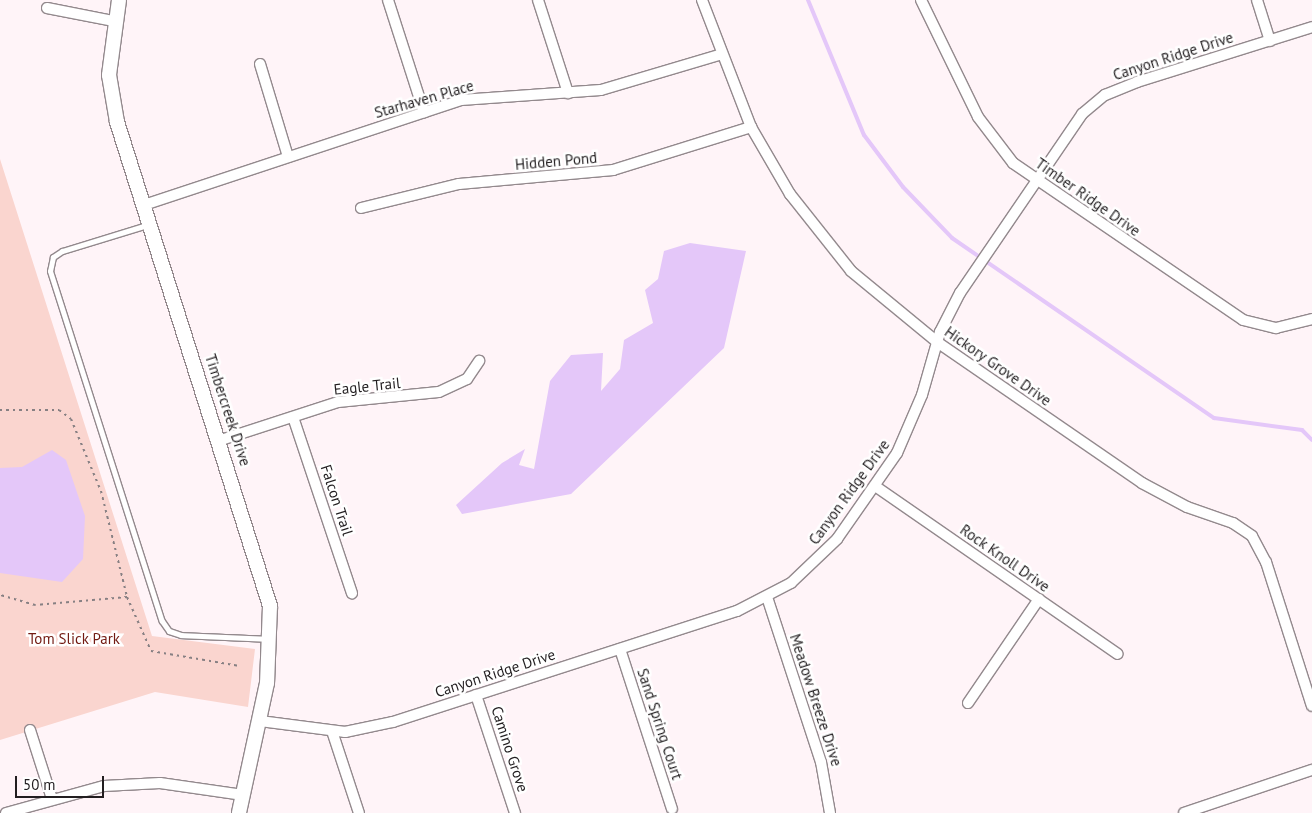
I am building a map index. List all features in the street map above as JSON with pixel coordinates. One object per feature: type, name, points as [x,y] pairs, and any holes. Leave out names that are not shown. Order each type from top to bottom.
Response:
[{"type":"street","name":"Timbercreek Drive","points":[[119,0],[113,20],[111,92],[150,224],[221,440],[261,570],[272,639],[260,721],[239,813]]},
{"type":"street","points":[[388,0],[424,112]]},
{"type":"street","points":[[538,0],[568,94]]},
{"type":"street","name":"Hickory Grove Drive","points":[[702,0],[719,55],[751,127],[790,194],[834,252],[874,292],[937,342],[1142,483],[1187,507],[1233,522],[1252,536],[1266,562],[1312,706]]},
{"type":"street","name":"Timber Ridge Drive","points":[[921,0],[989,137],[1036,180],[1243,320],[1276,328],[1312,319]]},
{"type":"street","points":[[1258,0],[1270,40]]},
{"type":"street","points":[[47,8],[113,20]]},
{"type":"street","name":"Canyon Ridge Drive","points":[[260,721],[332,731],[393,722],[620,649],[767,598],[817,561],[875,486],[907,433],[937,342],[973,275],[1077,121],[1105,94],[1312,27]]},
{"type":"street","name":"Starhaven Place","points":[[144,204],[424,112],[476,98],[568,94],[634,83],[719,55]]},
{"type":"street","points":[[260,64],[288,157]]},
{"type":"street","name":"Hidden Pond","points":[[360,208],[459,184],[613,170],[751,127]]},
{"type":"street","name":"Eagle Trail","points":[[221,440],[338,402],[439,392],[467,379],[479,361]]},
{"type":"street","name":"Falcon Trail","points":[[293,417],[352,593]]},
{"type":"street","name":"Rock Knoll Drive","points":[[875,486],[1118,654]]},
{"type":"street","name":"Meadow Breeze Drive","points":[[767,598],[821,762],[830,813]]},
{"type":"street","points":[[968,702],[1039,599]]},
{"type":"street","name":"Sand Spring Court","points":[[620,649],[672,809]]},
{"type":"street","name":"Camino Grove","points":[[476,695],[515,813]]},
{"type":"street","points":[[30,730],[52,798]]},
{"type":"street","points":[[332,731],[359,813]]},
{"type":"street","points":[[1184,813],[1312,770]]},
{"type":"street","points":[[6,813],[52,798],[104,786],[160,783],[243,795]]},
{"type":"lane","points":[[150,224],[62,251],[53,258],[50,272],[162,621],[169,631],[181,636],[272,639]]},
{"type":"path","points":[[0,410],[59,410],[72,419],[101,491],[127,597],[151,651],[240,666]]},
{"type":"path","points":[[0,595],[35,605],[127,597]]},
{"type":"green space","name":"Tom Slick Park","points":[[0,159],[152,636],[255,649],[248,707],[155,692],[0,740]]},
{"type":"shaded area","points":[[690,243],[746,251],[724,348],[571,494],[462,514],[456,505],[502,463],[525,449],[519,465],[534,469],[550,381],[571,355],[603,353],[601,391],[620,369],[624,340],[653,323],[645,290],[658,279],[664,251]]},
{"type":"shaded area","points":[[52,450],[66,460],[85,516],[83,559],[62,582],[0,573],[0,468],[22,467]]},
{"type":"waterway","points":[[808,0],[864,135],[903,187],[952,238],[1214,418],[1302,430],[1312,440]]}]
